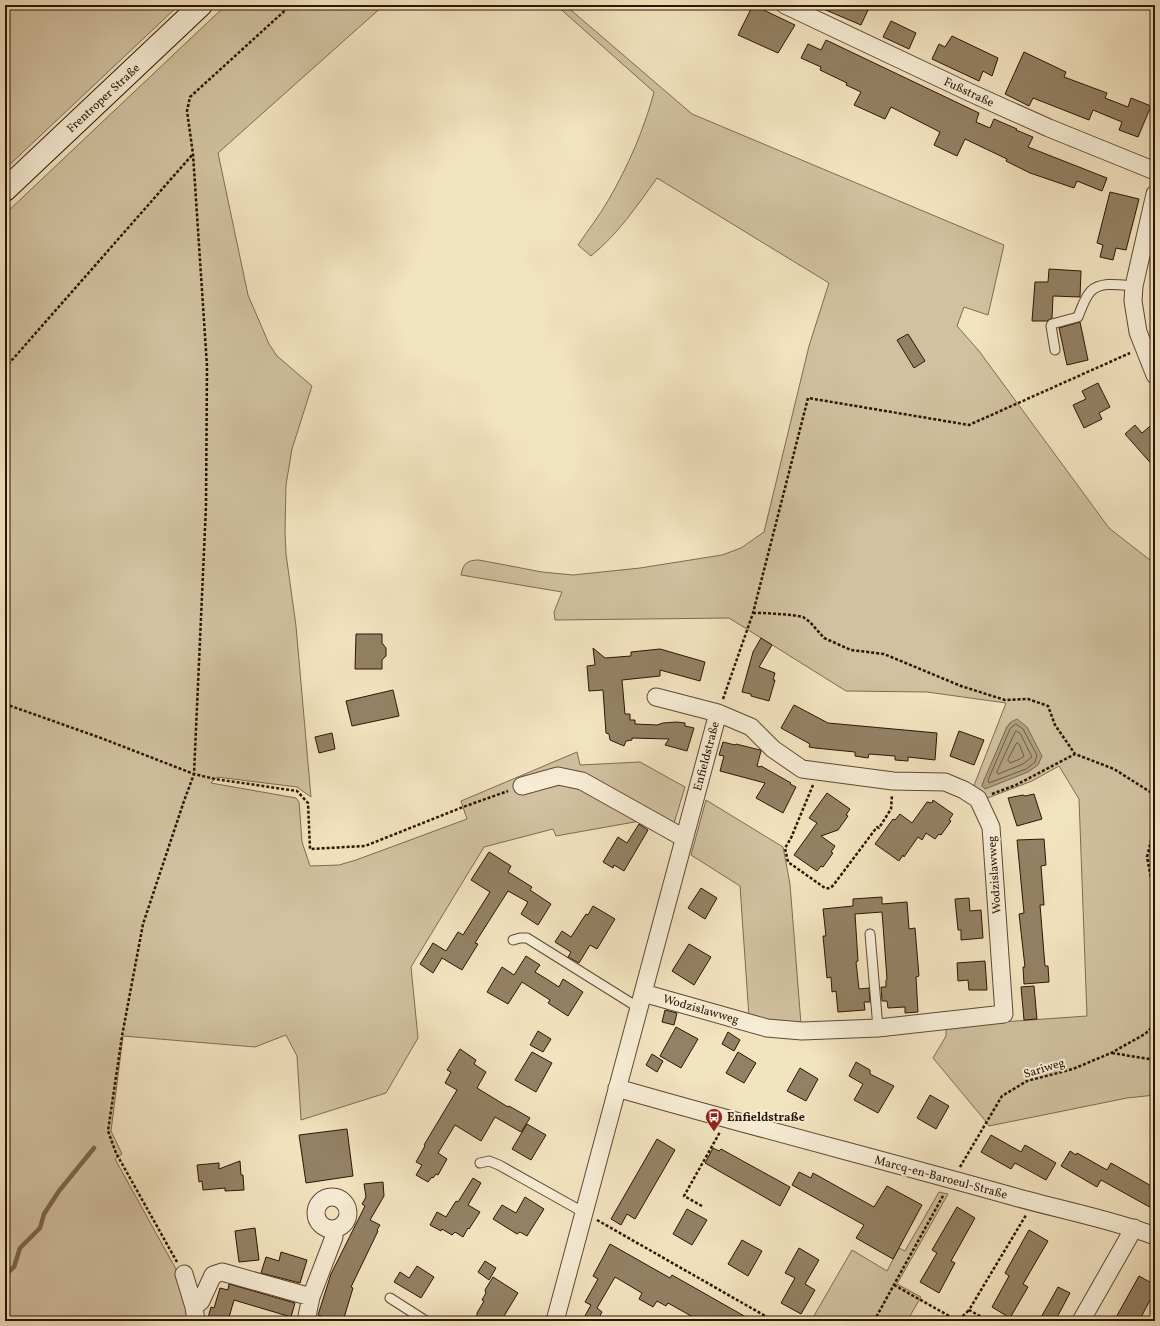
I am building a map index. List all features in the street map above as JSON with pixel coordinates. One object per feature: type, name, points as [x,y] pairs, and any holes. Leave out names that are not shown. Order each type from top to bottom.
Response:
[{"type":"main road","name":"Frentroper Straße","points":[[5,190],[202,5]]},
{"type":"street","name":"Fußstraße","points":[[785,5],[971,93],[1049,128],[1155,171]]},
{"type":"street","points":[[1155,194],[1134,286],[1135,316],[1138,332],[1155,375]]},
{"type":"street","name":"Enfieldstraße","points":[[555,1321],[718,713],[656,698]]},
{"type":"street","points":[[718,713],[751,727],[773,749],[802,770],[893,781],[945,782],[964,790],[978,799]]},
{"type":"street","points":[[522,786],[558,776],[582,781],[684,838]]},
{"type":"street","name":"Wodzislawweg","points":[[641,1000],[767,1028],[802,1031],[878,1028],[1004,1014],[991,827],[978,799]]},
{"type":"street","name":"Marcq-en-Baroeul-Straße","points":[[617,1088],[1134,1228],[1155,1236]]},
{"type":"street","points":[[1081,1321],[1134,1228]]},
{"type":"street","points":[[306,1321],[311,1297],[334,1237],[332,1230]]},
{"type":"street","points":[[195,1314],[213,1275],[222,1272],[311,1297]]},
{"type":"street","points":[[184,1274],[195,1314]]},
{"type":"lane","points":[[1055,350],[1051,326],[1052,324],[1078,317],[1090,292],[1095,288],[1107,285],[1134,286]]},
{"type":"lane","points":[[870,934],[878,1028]]},
{"type":"lane","points":[[513,940],[527,938],[641,1000]]},
{"type":"lane","points":[[480,1164],[489,1162],[499,1165],[583,1212]]},
{"type":"lane","points":[[390,1298],[426,1321]]},
{"type":"path","points":[[184,1274],[116,1153],[108,1131],[122,1036],[143,924],[194,774],[206,506],[207,366],[193,154],[187,111],[190,97],[291,5]]},
{"type":"path","points":[[5,368],[193,154]]},
{"type":"path","points":[[718,713],[753,613],[808,398],[969,425],[1143,346]]},
{"type":"path","points":[[753,613],[771,613],[803,617],[810,622],[824,638],[851,650],[884,654],[961,686],[1005,700],[1028,699],[1048,706],[1054,725],[1075,754],[1114,769],[1155,795]]},
{"type":"path","points":[[5,704],[101,738],[194,774],[215,779],[297,791],[308,803],[310,849],[365,846],[463,807],[522,786]]},
{"type":"path","points":[[978,799],[1016,785],[1075,754]]},
{"type":"path","points":[[819,772],[791,838],[785,848],[788,862],[828,889],[836,883],[877,827],[879,828],[891,809],[893,781]]},
{"type":"path","points":[[1155,825],[1147,857],[1155,899]]},
{"type":"path","name":"Sariweg","points":[[874,1321],[952,1179],[1002,1096],[1027,1081],[1073,1069],[1111,1053],[1144,1034],[1155,1024]]},
{"type":"path","points":[[1111,1053],[1155,1060]]},
{"type":"path","points":[[702,1206],[684,1196],[727,1119]]},
{"type":"path","points":[[894,1284],[958,1321],[969,1310],[1034,1202]]},
{"type":"path","points":[[583,1212],[774,1321]]},
{"type":"path","points":[[969,1310],[989,1321]]},
{"type":"shaded area","points":[[5,5],[179,5],[5,169]]},
{"type":"shaded area","points":[[226,5],[384,5],[218,153],[248,295],[269,344],[277,356],[312,386],[292,449],[286,485],[285,532],[286,554],[296,626],[311,797],[297,787],[217,777],[211,783],[296,798],[299,802],[302,842],[310,866],[339,865],[356,860],[467,819],[461,801],[577,752],[580,765],[640,762],[685,787],[669,840],[640,821],[556,836],[553,829],[484,847],[411,967],[418,1038],[386,1093],[301,1120],[297,1056],[286,1035],[255,1047],[123,1036],[111,1131],[122,1154],[115,1159],[182,1280],[192,1321],[5,1321],[5,214]]},
{"type":"shaded area","points":[[556,5],[565,5],[692,114],[1004,245],[988,315],[964,307],[957,326],[979,351],[1109,528],[1155,564],[1155,1095],[1127,1098],[989,1126],[933,1058],[946,1036],[946,1026],[1087,1016],[1079,799],[1059,766],[1032,781],[985,799],[973,788],[1006,703],[927,692],[846,691],[729,618],[555,620],[554,612],[562,592],[461,575],[463,568],[467,563],[479,560],[542,572],[573,575],[640,568],[722,555],[741,548],[764,532],[809,346],[829,283],[657,178],[618,229],[591,256],[578,245],[598,217],[623,174],[640,134],[654,92]],"holes":[[[1011,722],[982,786],[1007,727]]]},
{"type":"shaded area","points":[[706,800],[783,847],[790,884],[801,1024],[749,1017],[740,886],[691,855]]},
{"type":"shaded area","points":[[939,1192],[948,1194],[897,1284],[921,1297],[907,1321],[811,1321],[852,1250],[887,1271],[899,1248],[905,1251]]},
{"type":"water","points":[[1017,719],[1027,727],[1042,756],[1038,765],[1028,772],[985,789],[982,786],[984,780],[1007,727],[1011,722]]},
{"type":"building","points":[[753,5],[795,25],[778,53],[738,35]]},
{"type":"building","points":[[814,5],[868,5],[866,10],[868,10],[861,25]]},
{"type":"building","points":[[891,21],[916,33],[909,49],[883,37]]},
{"type":"building","points":[[952,36],[998,58],[992,76],[983,71],[979,81],[932,59],[939,44],[945,47]]},
{"type":"building","points":[[826,40],[979,113],[976,122],[990,128],[994,119],[1033,137],[1028,147],[1107,178],[1102,191],[1077,181],[1074,188],[1030,173],[1006,161],[1007,159],[965,139],[957,156],[934,145],[940,132],[891,107],[885,119],[854,105],[861,92],[846,85],[847,83],[820,70],[821,67],[801,58],[808,44],[821,50]]},
{"type":"building","points":[[1024,52],[1066,72],[1064,77],[1107,93],[1105,98],[1128,107],[1131,98],[1151,106],[1138,137],[1119,130],[1122,122],[1093,110],[1089,120],[1033,98],[1029,106],[1005,94]]},
{"type":"building","points":[[1110,192],[1139,199],[1126,250],[1116,248],[1113,260],[1100,257],[1103,245],[1097,243]]},
{"type":"building","points":[[1049,269],[1081,271],[1080,297],[1053,296],[1052,318],[1047,321],[1032,321],[1035,282],[1048,282]]},
{"type":"building","points":[[1080,322],[1088,360],[1067,365],[1059,328]]},
{"type":"building","points":[[908,334],[925,361],[914,368],[897,340]]},
{"type":"building","points":[[1098,383],[1110,407],[1099,413],[1102,419],[1084,428],[1073,405],[1086,399],[1082,391]]},
{"type":"building","points":[[1155,422],[1155,468],[1125,434],[1135,425],[1142,433]]},
{"type":"building","points":[[356,634],[382,634],[382,643],[386,648],[386,656],[382,660],[382,669],[355,669]]},
{"type":"building","points":[[761,638],[772,645],[759,667],[775,673],[773,680],[775,680],[769,701],[742,692],[753,652]]},
{"type":"building","points":[[593,648],[605,658],[631,656],[631,652],[660,649],[705,662],[700,681],[660,670],[660,676],[622,680],[625,714],[630,714],[630,720],[635,720],[635,724],[657,725],[677,722],[685,723],[685,726],[694,728],[687,751],[665,745],[669,739],[632,738],[632,740],[626,741],[624,746],[610,740],[609,734],[606,733],[603,690],[589,691],[587,666],[595,665]]},
{"type":"building","points":[[393,690],[399,716],[352,726],[346,701]]},
{"type":"building","points":[[794,705],[828,723],[937,733],[935,760],[908,757],[908,761],[895,760],[895,756],[869,754],[868,758],[855,756],[855,752],[809,747],[810,744],[781,728]]},
{"type":"building","points":[[959,731],[984,740],[974,765],[950,756]]},
{"type":"building","points":[[332,733],[335,749],[319,753],[315,737]]},
{"type":"building","points":[[723,742],[760,750],[757,766],[761,766],[796,787],[783,813],[756,798],[765,783],[720,771],[724,756],[719,755]]},
{"type":"building","points":[[827,793],[850,809],[846,815],[848,816],[838,830],[821,836],[835,846],[831,852],[833,853],[823,867],[821,866],[817,871],[794,855],[817,823],[809,818]]},
{"type":"building","points":[[1034,794],[1042,819],[1017,826],[1008,798]]},
{"type":"building","points":[[933,800],[953,814],[949,820],[951,821],[941,835],[939,834],[935,839],[926,833],[922,840],[918,837],[904,857],[903,855],[899,861],[875,844],[893,819],[895,820],[900,814],[912,823],[927,802],[932,803]]},
{"type":"building","points":[[639,824],[648,830],[624,871],[614,865],[613,868],[603,862],[618,837],[627,843]]},
{"type":"building","points":[[1044,839],[1046,865],[1041,866],[1044,905],[1040,905],[1045,966],[1048,966],[1049,982],[1024,984],[1023,967],[1025,967],[1019,914],[1024,913],[1017,840]]},
{"type":"building","points":[[489,852],[511,866],[508,872],[532,887],[530,890],[551,904],[538,925],[521,914],[528,902],[508,891],[475,943],[478,944],[462,970],[442,958],[433,973],[420,964],[433,943],[446,951],[458,932],[463,935],[490,892],[471,880]]},
{"type":"building","points":[[701,888],[717,898],[705,919],[688,908]]},
{"type":"building","points":[[882,897],[882,904],[907,902],[909,929],[915,928],[919,976],[916,977],[918,1012],[905,1013],[905,1007],[888,1008],[887,1001],[882,1001],[881,987],[886,987],[887,979],[882,912],[855,914],[858,961],[856,962],[859,989],[869,988],[870,1002],[864,1002],[865,1010],[838,1012],[836,991],[832,992],[831,977],[827,978],[823,936],[826,936],[823,909],[853,906],[853,899]]},
{"type":"building","points":[[969,898],[970,911],[981,910],[983,938],[961,940],[961,930],[958,930],[955,899]]},
{"type":"building","points":[[593,906],[615,919],[597,949],[590,945],[579,963],[568,957],[571,952],[555,942],[562,931],[571,937]]},
{"type":"building","points":[[689,944],[711,957],[694,985],[672,971]]},
{"type":"building","points":[[526,956],[540,965],[535,972],[559,987],[563,979],[583,992],[568,1016],[548,1003],[550,1000],[522,982],[508,1004],[487,992],[502,967],[514,975]]},
{"type":"building","points":[[985,961],[987,990],[969,990],[968,980],[958,981],[957,963]]},
{"type":"building","points":[[1034,986],[1037,1019],[1024,1020],[1021,987]]},
{"type":"building","points":[[665,1010],[677,1013],[674,1025],[662,1022]]},
{"type":"building","points":[[676,1027],[698,1039],[681,1068],[660,1056]]},
{"type":"building","points":[[538,1031],[551,1039],[543,1052],[530,1045]]},
{"type":"building","points":[[728,1032],[740,1040],[734,1051],[722,1044]]},
{"type":"building","points":[[460,1049],[476,1060],[474,1064],[486,1072],[477,1088],[508,1107],[509,1106],[530,1118],[521,1132],[495,1117],[481,1141],[455,1125],[438,1153],[447,1159],[438,1175],[436,1174],[428,1182],[416,1175],[422,1165],[416,1162],[425,1146],[424,1145],[457,1090],[445,1083],[451,1072],[447,1070]]},
{"type":"building","points":[[532,1052],[552,1063],[536,1092],[515,1080]]},
{"type":"building","points":[[738,1052],[756,1063],[744,1083],[726,1073]]},
{"type":"building","points":[[652,1054],[663,1061],[657,1072],[646,1065]]},
{"type":"building","points":[[856,1062],[870,1070],[870,1074],[894,1086],[878,1113],[854,1100],[863,1084],[849,1076]]},
{"type":"building","points":[[800,1068],[818,1079],[806,1101],[787,1091]]},
{"type":"building","points":[[930,1095],[949,1106],[936,1129],[917,1118]]},
{"type":"building","points":[[527,1124],[546,1135],[531,1160],[512,1149]]},
{"type":"building","points":[[347,1129],[353,1176],[306,1183],[299,1135]]},
{"type":"building","points":[[991,1135],[1021,1152],[1025,1145],[1056,1163],[1046,1180],[1015,1163],[1011,1169],[981,1152]]},
{"type":"building","points":[[657,1139],[675,1150],[635,1219],[627,1214],[621,1225],[611,1219]]},
{"type":"building","points":[[713,1148],[719,1151],[721,1149],[790,1187],[780,1206],[705,1163]]},
{"type":"building","points":[[1070,1151],[1076,1155],[1077,1153],[1107,1170],[1111,1163],[1155,1188],[1155,1210],[1101,1180],[1097,1187],[1061,1166]]},
{"type":"building","points":[[240,1161],[244,1190],[225,1191],[225,1188],[203,1190],[202,1181],[199,1182],[197,1165],[219,1163],[219,1169]]},
{"type":"building","points":[[799,1172],[811,1178],[813,1173],[874,1207],[887,1186],[922,1205],[893,1259],[856,1238],[864,1225],[792,1185]]},
{"type":"building","points":[[473,1178],[481,1183],[468,1205],[480,1212],[463,1237],[455,1232],[452,1235],[442,1229],[441,1231],[430,1225],[437,1212],[446,1217],[456,1201],[458,1202]]},
{"type":"building","points":[[383,1182],[384,1196],[370,1220],[380,1225],[351,1287],[353,1288],[343,1321],[323,1321],[324,1317],[318,1315],[331,1274],[365,1206],[362,1204],[366,1197],[364,1184]]},
{"type":"building","points":[[525,1197],[544,1209],[527,1236],[520,1232],[517,1234],[493,1219],[502,1205],[516,1213]]},
{"type":"building","points":[[957,1207],[975,1218],[951,1261],[955,1263],[939,1293],[920,1282],[937,1253],[932,1250]]},
{"type":"building","points":[[687,1209],[707,1220],[692,1245],[673,1234]]},
{"type":"building","points":[[255,1228],[259,1260],[239,1262],[235,1231]]},
{"type":"building","points":[[1029,1230],[1048,1241],[1023,1284],[1028,1287],[1010,1318],[992,1307],[1009,1276],[1005,1273]]},
{"type":"building","points":[[742,1240],[762,1251],[748,1276],[728,1264]]},
{"type":"building","points":[[610,1244],[670,1278],[672,1275],[753,1321],[700,1321],[668,1303],[666,1306],[657,1301],[653,1307],[639,1299],[642,1293],[615,1277],[597,1308],[602,1312],[597,1321],[582,1321],[591,1305],[585,1302],[598,1279],[593,1276]]},
{"type":"building","points":[[799,1248],[819,1260],[805,1284],[815,1290],[801,1314],[781,1303],[795,1278],[785,1273]]},
{"type":"building","points":[[281,1252],[307,1260],[300,1283],[261,1273],[266,1257],[279,1261]]},
{"type":"building","points":[[485,1261],[496,1268],[489,1280],[478,1272]]},
{"type":"building","points":[[417,1266],[434,1277],[421,1298],[394,1282],[400,1272],[409,1278]]},
{"type":"building","points":[[1139,1276],[1155,1285],[1155,1292],[1139,1321],[1114,1321]]},
{"type":"building","points":[[493,1277],[518,1293],[501,1321],[474,1321],[484,1301],[482,1300],[486,1293],[485,1290]]},
{"type":"building","points":[[229,1284],[295,1303],[291,1317],[234,1300],[228,1321],[207,1321],[211,1307],[214,1308],[220,1288],[228,1290]]},
{"type":"building","points":[[1058,1287],[1070,1293],[1055,1321],[1039,1321]]},
{"type":"waterway","points":[[5,1275],[14,1267],[20,1248],[40,1228],[44,1214],[59,1191],[94,1148]]},
{"type":"place","name":"Enfieldstraße","points":[[714,1132]]}]
